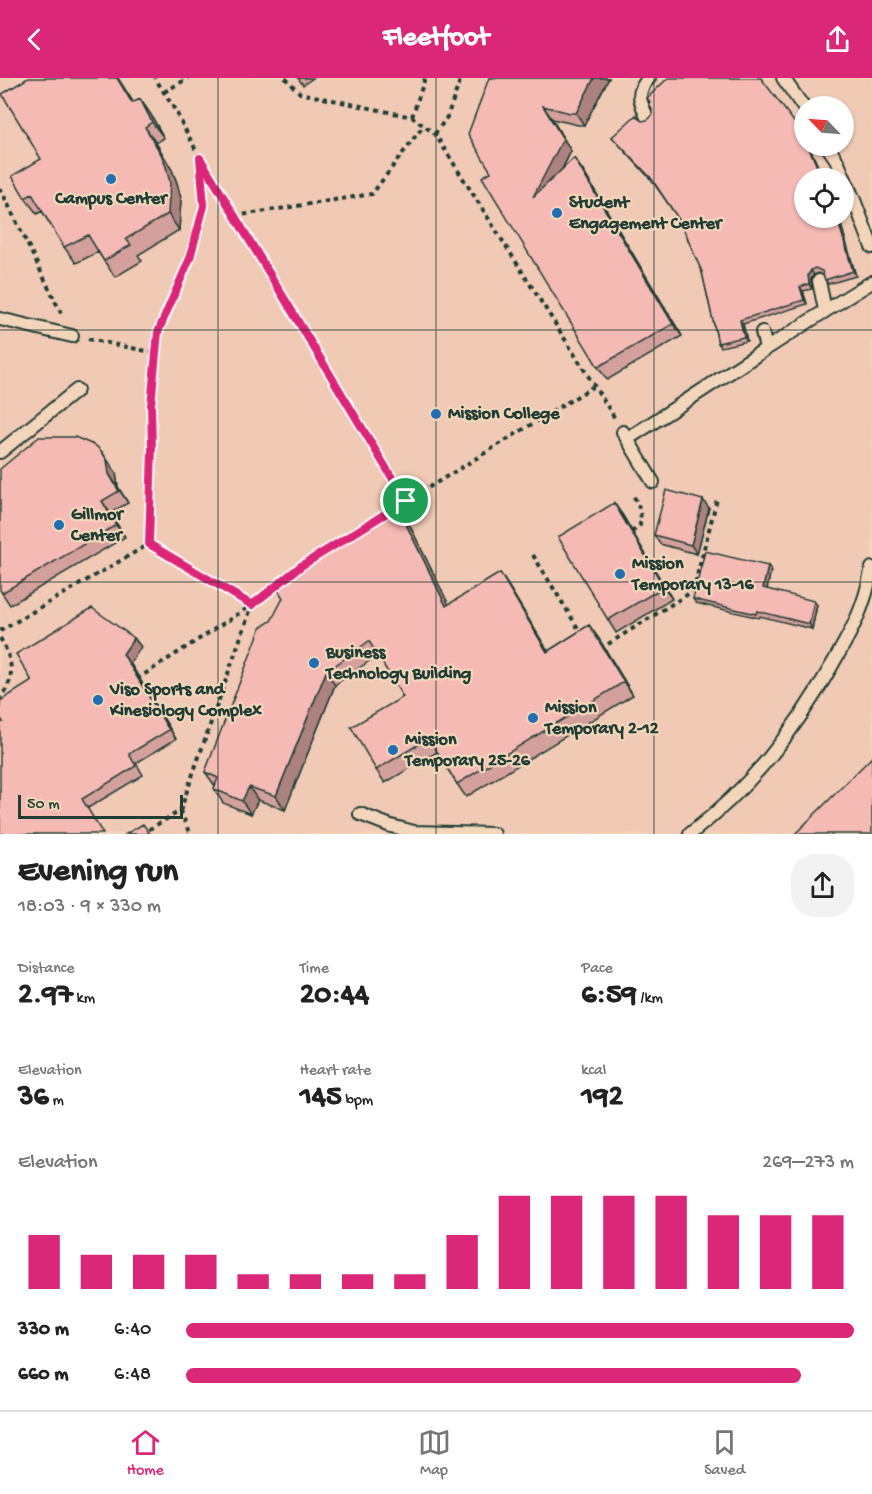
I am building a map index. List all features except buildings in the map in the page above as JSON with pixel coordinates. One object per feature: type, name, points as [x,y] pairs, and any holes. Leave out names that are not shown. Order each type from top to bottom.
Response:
[{"type":"lane","points":[[647,117],[639,100],[643,84],[649,78]]},
{"type":"lane","points":[[783,78],[796,96]]},
{"type":"lane","points":[[834,156],[872,246]]},
{"type":"lane","points":[[819,281],[825,310]]},
{"type":"lane","points":[[653,482],[625,435],[872,282]]},
{"type":"lane","points":[[0,320],[72,336]]},
{"type":"lane","points":[[762,332],[766,348]]},
{"type":"lane","points":[[0,452],[77,390]]},
{"type":"lane","points":[[690,834],[751,780],[775,753],[800,718],[847,639],[864,599],[872,568]]},
{"type":"lane","points":[[360,814],[414,832],[494,834]]},
{"type":"path","points":[[155,78],[200,158],[406,501]]},
{"type":"path","points":[[164,92],[188,78]]},
{"type":"path","points":[[285,78],[300,93],[412,117],[435,134],[625,435]]},
{"type":"path","points":[[412,117],[425,78]]},
{"type":"path","points":[[435,134],[447,117],[461,78]]},
{"type":"path","points":[[235,216],[372,194],[424,125]]},
{"type":"path","points":[[149,544],[151,405],[158,332],[190,258],[204,206],[200,158]]},
{"type":"path","points":[[0,188],[72,336],[156,353]]},
{"type":"path","points":[[137,679],[252,605],[301,566],[594,386]]},
{"type":"path","points":[[632,532],[640,525],[641,515],[640,507],[633,495]]},
{"type":"path","points":[[608,644],[693,591],[717,499]]},
{"type":"path","points":[[149,544],[252,605]]},
{"type":"path","points":[[0,631],[149,544]]},
{"type":"path","points":[[533,555],[582,635]]},
{"type":"path","points":[[141,834],[180,811],[252,605]]},
{"type":"path","points":[[0,638],[9,654],[11,671],[7,690],[0,698]]},
{"type":"path","points":[[180,811],[192,834]]},
{"type":"shaded area","name":"Mission College","points":[[0,78],[872,78],[872,834],[0,834]]},
{"type":"place","name":"Campus Center","points":[[111,179]]},
{"type":"place","name":"Student Engagement Center","points":[[557,213]]},
{"type":"place","name":"Mission College","points":[[436,414]]},
{"type":"place","name":"Gillmor Center","points":[[59,525]]},
{"type":"place","name":"Mission Temporary 13-16","points":[[620,574]]},
{"type":"place","name":"Business Technology Building","points":[[314,663]]},
{"type":"place","name":"Viso Sports and Kinesiology Complex","points":[[98,700]]},
{"type":"place","name":"Mission Temporary 2-12","points":[[533,718]]},
{"type":"place","name":"Mission Temporary 25-26","points":[[393,750]]},
{"type":"route","points":[[200,158],[406,501],[301,566],[252,605],[149,544],[151,405],[158,332],[190,258],[204,206],[200,158]]}]
